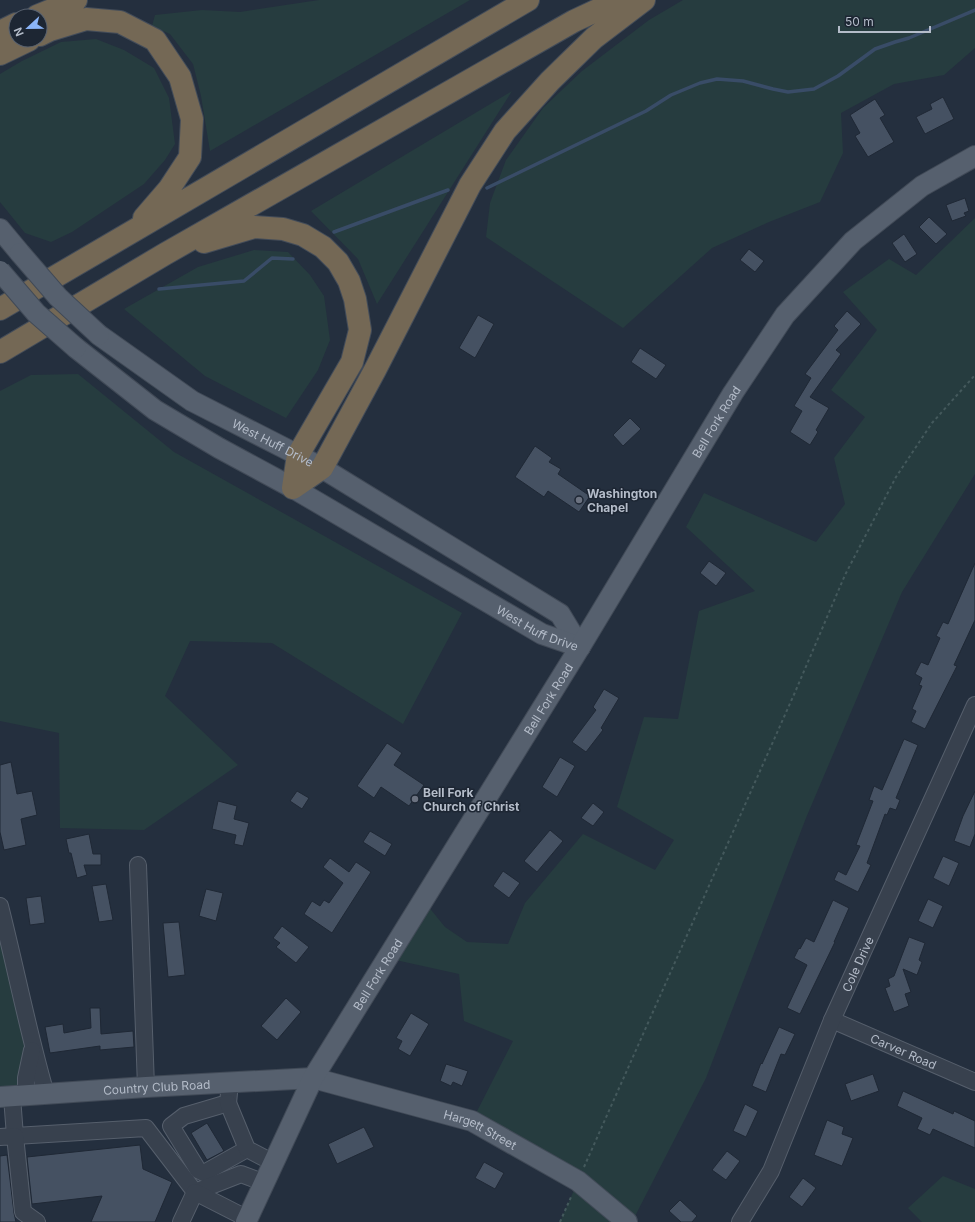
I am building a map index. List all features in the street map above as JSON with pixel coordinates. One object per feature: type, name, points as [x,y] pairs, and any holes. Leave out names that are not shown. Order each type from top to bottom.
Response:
[{"type":"highway","points":[[48,11],[76,0]]},
{"type":"highway","points":[[0,309],[528,0]]},
{"type":"highway","points":[[0,352],[165,254],[568,25],[619,0]]},
{"type":"highway","points":[[293,488],[322,468],[375,370],[470,185],[505,131],[550,81],[594,38],[644,0]]},
{"type":"highway","points":[[48,31],[86,19],[120,22],[156,40],[180,77],[192,119],[190,157],[169,189],[132,232]]},
{"type":"highway","points":[[0,54],[12,48]]},
{"type":"highway","points":[[165,254],[254,227],[283,229],[303,235],[323,247],[338,262],[349,281],[355,299],[360,330],[352,362],[298,455],[293,488]]},
{"type":"main road","name":"Bell Fork Road","points":[[247,1220],[313,1078],[580,647],[734,393],[785,314],[852,241],[922,186],[975,156]]},
{"type":"main road","name":"West Huff Drive","points":[[0,230],[58,297],[99,335],[192,401],[322,468],[560,614],[580,647]]},
{"type":"main road","name":"West Huff Drive","points":[[0,271],[36,313],[76,348],[155,410],[219,448],[293,488],[542,634],[580,647]]},
{"type":"main road","name":"Hargett Street","points":[[313,1078],[472,1121],[578,1181],[627,1222]]},
{"type":"main road","name":"Country Club Road","points":[[21,1096],[146,1087],[313,1078]]},
{"type":"street","name":"Cole Drive","points":[[740,1222],[771,1171],[832,1020],[975,705]]},
{"type":"street","points":[[138,865],[146,1087]]},
{"type":"street","points":[[0,906],[13,957],[32,1046],[21,1096],[8,1137],[23,1212],[37,1222]]},
{"type":"street","name":"Carver Road","points":[[832,1020],[975,1082]]},
{"type":"street","points":[[230,1082],[228,1104],[247,1149],[274,1163]]},
{"type":"street","points":[[8,1137],[146,1128],[156,1125],[171,1126],[184,1116],[228,1104]]},
{"type":"street","points":[[171,1126],[198,1170],[204,1173],[247,1149]]},
{"type":"street","points":[[146,1128],[195,1192],[247,1220]]},
{"type":"street","points":[[181,1222],[195,1192],[241,1174],[265,1183]]},
{"type":"path","points":[[560,1222],[796,690],[845,574],[896,477],[932,423],[975,375]]},
{"type":"green space","points":[[319,0],[470,0],[210,151],[201,96],[193,64],[170,34],[152,26],[155,15],[202,10],[240,12]]},
{"type":"green space","points":[[683,0],[975,0],[975,48],[944,75],[894,84],[841,113],[843,153],[820,202],[769,222],[712,248],[623,328],[486,237],[490,203],[506,160],[543,108],[582,71],[649,20]]},
{"type":"green space","points":[[96,39],[124,50],[154,68],[169,98],[175,144],[165,160],[144,184],[72,232],[51,242],[25,233],[0,202],[0,74],[22,61],[61,42]]},
{"type":"green space","points":[[512,91],[377,304],[358,259],[311,211]]},
{"type":"green space","points":[[975,218],[975,474],[902,592],[806,818],[706,1078],[632,1222],[560,1222],[578,1181],[472,1121],[513,1041],[464,1021],[459,974],[391,959],[423,900],[445,927],[467,942],[508,944],[525,903],[583,834],[655,870],[674,840],[617,807],[644,717],[678,719],[699,611],[755,591],[686,527],[704,493],[816,542],[845,504],[834,458],[865,417],[831,390],[877,330],[843,292],[889,259],[916,275]]},
{"type":"green space","points":[[254,250],[288,252],[310,275],[324,296],[330,340],[318,370],[286,418],[205,376],[124,309],[198,267]]},
{"type":"green space","points":[[78,374],[174,452],[462,613],[403,724],[272,643],[190,641],[165,696],[238,765],[144,830],[60,828],[59,733],[0,721],[0,391],[31,375]]},
{"type":"green space","points":[[0,906],[32,1046],[26,1096],[0,1097]]},
{"type":"green space","points":[[943,1176],[975,1189],[975,1222],[922,1222],[908,1208]]},
{"type":"building","points":[[943,97],[954,119],[925,134],[916,117],[932,109],[930,104]]},
{"type":"building","points":[[875,99],[885,115],[880,118],[894,142],[868,157],[855,136],[860,133],[850,115]]},
{"type":"building","points":[[965,198],[969,211],[964,213],[966,216],[952,221],[946,205]]},
{"type":"building","points":[[929,217],[947,234],[936,244],[919,227]]},
{"type":"building","points":[[904,234],[917,254],[905,262],[892,243]]},
{"type":"building","points":[[749,249],[764,261],[755,272],[740,260]]},
{"type":"building","points":[[847,311],[861,324],[836,350],[841,354],[810,397],[829,408],[816,430],[818,432],[810,445],[790,432],[802,411],[794,406],[811,378],[805,374],[838,330],[834,326]]},
{"type":"building","points":[[478,315],[494,324],[475,358],[459,348]]},
{"type":"building","points":[[640,348],[666,365],[656,379],[631,362]]},
{"type":"building","points":[[630,418],[641,429],[623,446],[613,435]]},
{"type":"building","points":[[535,446],[552,458],[549,462],[561,469],[558,474],[590,496],[579,512],[548,491],[544,497],[515,477]]},
{"type":"building","points":[[709,561],[726,573],[716,586],[700,573]]},
{"type":"building","points":[[975,563],[975,620],[954,665],[957,666],[925,729],[911,722],[916,711],[912,709],[922,686],[919,685],[922,678],[915,674],[921,662],[928,665],[940,638],[936,636],[943,622],[948,624]]},
{"type":"building","points":[[604,689],[619,698],[601,728],[603,730],[586,752],[572,742],[596,710],[593,707]]},
{"type":"building","points":[[904,739],[918,745],[896,798],[900,800],[896,810],[890,808],[887,815],[885,814],[867,863],[871,865],[858,892],[834,880],[838,871],[846,875],[860,846],[856,845],[873,801],[869,800],[874,786],[882,790]]},
{"type":"building","points":[[387,743],[402,753],[394,765],[424,785],[409,806],[381,787],[374,798],[357,786]]},
{"type":"building","points":[[560,757],[575,766],[557,797],[542,787]]},
{"type":"building","points":[[11,762],[17,794],[32,791],[37,815],[21,819],[26,845],[4,850],[0,832],[0,765]]},
{"type":"building","points":[[297,791],[309,798],[302,809],[290,801]]},
{"type":"building","points":[[975,791],[975,834],[970,847],[954,841],[963,816]]},
{"type":"building","points":[[218,801],[237,806],[234,819],[249,823],[243,846],[234,844],[236,835],[212,829]]},
{"type":"building","points":[[593,803],[604,812],[593,826],[581,818]]},
{"type":"building","points":[[550,830],[563,841],[537,872],[524,861]]},
{"type":"building","points":[[370,831],[392,844],[385,856],[363,842]]},
{"type":"building","points":[[89,834],[93,854],[101,854],[101,865],[84,865],[87,875],[77,878],[66,839]]},
{"type":"building","points":[[943,856],[959,863],[949,886],[933,878]]},
{"type":"building","points":[[330,858],[349,872],[356,862],[371,872],[332,933],[304,914],[312,901],[320,906],[324,900],[329,903],[343,883],[323,867]]},
{"type":"building","points":[[503,871],[520,883],[509,898],[493,886]]},
{"type":"building","points":[[106,884],[113,920],[99,922],[92,886]]},
{"type":"building","points":[[206,889],[223,893],[216,921],[199,916]]},
{"type":"building","points":[[41,896],[45,923],[30,925],[26,898]]},
{"type":"building","points":[[928,899],[943,906],[933,928],[918,921]]},
{"type":"building","points":[[833,900],[849,908],[835,942],[800,1014],[787,1008],[807,965],[794,958],[806,938],[814,942]]},
{"type":"building","points":[[179,922],[185,975],[168,977],[163,923]]},
{"type":"building","points":[[282,926],[309,947],[296,963],[276,947],[280,943],[273,938]]},
{"type":"building","points":[[909,937],[925,943],[919,960],[922,962],[917,975],[903,969],[911,992],[905,994],[909,1006],[894,1012],[885,988],[890,986],[888,979],[894,976]]},
{"type":"building","points":[[286,998],[301,1012],[277,1040],[261,1026]]},
{"type":"building","points":[[90,1008],[100,1008],[101,1034],[133,1031],[134,1047],[100,1050],[100,1046],[50,1053],[45,1027],[63,1024],[64,1033],[91,1028]]},
{"type":"building","points":[[411,1013],[429,1024],[410,1056],[398,1049],[402,1041],[396,1038]]},
{"type":"building","points":[[779,1027],[795,1034],[785,1055],[781,1054],[766,1092],[752,1086],[761,1063],[762,1064]]},
{"type":"building","points":[[446,1064],[468,1071],[462,1086],[453,1082],[451,1086],[440,1081]]},
{"type":"building","points":[[873,1074],[879,1091],[851,1101],[845,1084]]},
{"type":"building","points":[[903,1091],[953,1114],[954,1111],[975,1121],[975,1148],[933,1129],[930,1135],[917,1129],[922,1118],[897,1106]]},
{"type":"building","points":[[745,1104],[758,1111],[746,1137],[733,1131]]},
{"type":"building","points":[[827,1120],[844,1127],[842,1134],[853,1138],[842,1166],[814,1155]]},
{"type":"building","points":[[207,1123],[224,1151],[207,1160],[191,1133]]},
{"type":"building","points":[[364,1127],[374,1147],[337,1164],[328,1144]]},
{"type":"building","points":[[140,1145],[143,1169],[172,1182],[155,1222],[91,1222],[102,1196],[32,1204],[27,1157]]},
{"type":"building","points":[[727,1151],[740,1161],[726,1180],[712,1170]]},
{"type":"building","points":[[7,1155],[16,1222],[0,1222],[0,1156]]},
{"type":"building","points":[[484,1162],[504,1173],[495,1189],[475,1178]]},
{"type":"building","points":[[803,1178],[816,1188],[802,1207],[789,1197]]},
{"type":"building","points":[[680,1200],[697,1216],[692,1222],[681,1222],[669,1211]]},
{"type":"waterway","points":[[487,188],[646,111],[671,95],[700,83],[717,79],[743,81],[788,92],[814,89],[838,76],[875,49],[909,38],[975,10]]},
{"type":"waterway","points":[[334,232],[448,190]]},
{"type":"waterway","points":[[159,289],[244,281],[272,258],[293,259]]},
{"type":"place","name":"Washington Chapel","points":[[579,500]]},
{"type":"place","name":"Bell Fork Church of Christ","points":[[415,799]]}]
